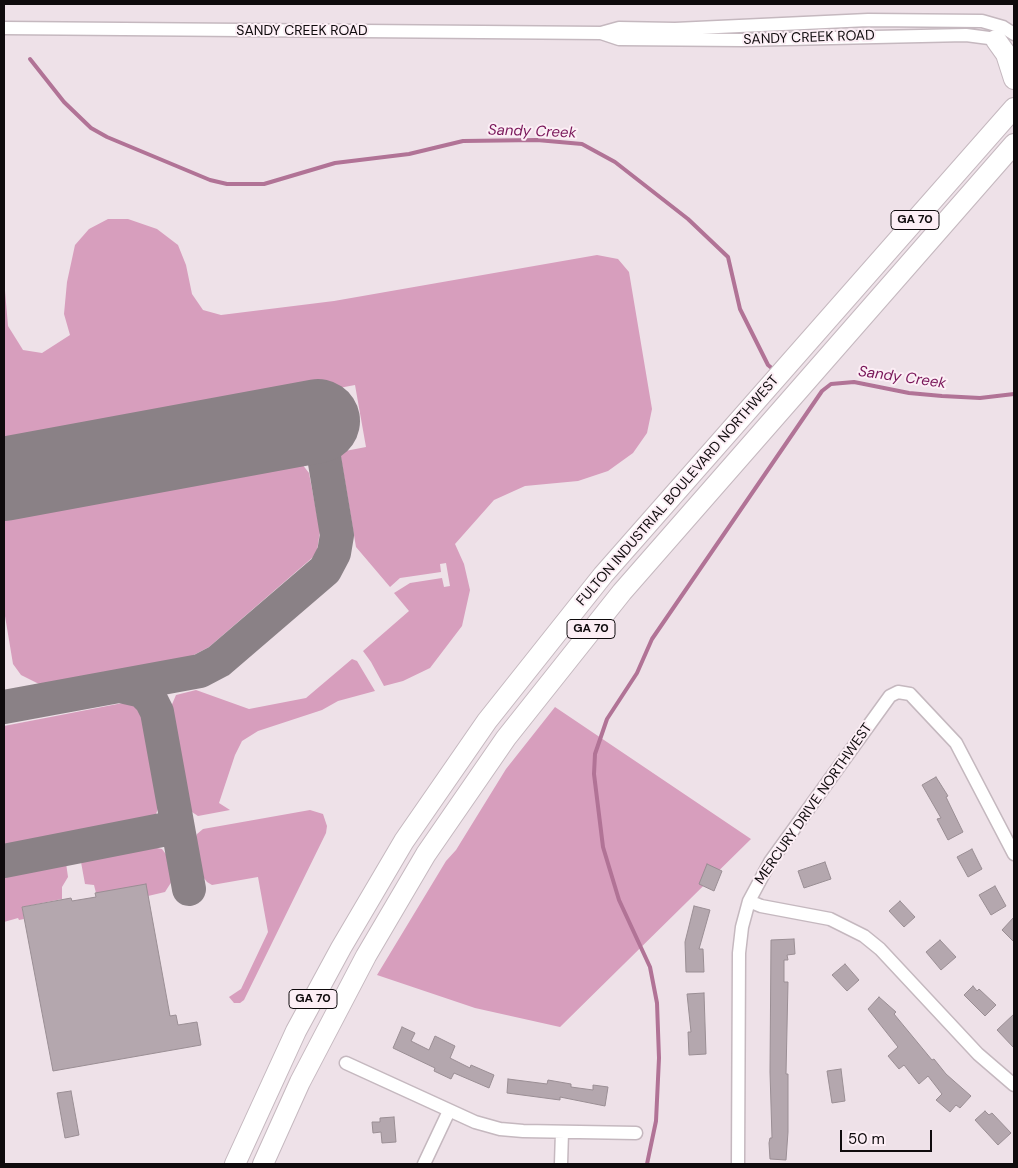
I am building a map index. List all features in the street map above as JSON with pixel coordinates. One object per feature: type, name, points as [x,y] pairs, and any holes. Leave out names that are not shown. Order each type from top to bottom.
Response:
[{"type":"main road","points":[[1005,37],[1014,79]]},
{"type":"main road","name":"FULTON INDUSTRIAL BOULEVARD NORTHWEST","points":[[235,1164],[296,1031],[341,948],[404,841],[488,721],[544,648],[604,575],[1014,108]]},
{"type":"main road","name":"FULTON INDUSTRIAL BOULEVARD NORTHWEST","points":[[263,1164],[316,1050],[366,956],[426,854],[506,738],[562,665],[622,592],[1014,144]]},
{"type":"street","name":"SANDY CREEK ROAD","points":[[4,28],[601,33],[619,28],[675,29],[877,20],[982,22],[1003,27],[1005,37],[1014,52]]},
{"type":"street","name":"SANDY CREEK ROAD","points":[[601,33],[619,39],[741,40],[966,35],[1005,37]]},
{"type":"street","name":"MERCURY DRIVE NORTHWEST","points":[[738,1164],[739,953],[742,927],[749,902],[770,862],[890,696],[898,692],[910,694],[956,743],[1014,854]]},
{"type":"street","points":[[749,902],[830,919],[864,936],[880,949],[978,1054],[1014,1084]]},
{"type":"street","points":[[346,1063],[475,1122],[500,1129],[636,1133]]},
{"type":"street","points":[[424,1164],[449,1110]]},
{"type":"street","points":[[561,1164],[562,1132]]},
{"type":"shaded area","points":[[108,219],[128,219],[157,229],[178,245],[186,265],[192,294],[203,310],[221,315],[334,301],[597,255],[618,259],[629,272],[652,409],[647,433],[633,453],[608,471],[578,481],[525,486],[494,500],[455,544],[464,564],[470,590],[462,626],[430,668],[403,681],[384,686],[363,651],[409,611],[394,593],[410,583],[442,578],[444,587],[450,586],[446,563],[440,564],[441,572],[400,578],[390,587],[356,547],[340,452],[366,447],[355,385],[4,451],[4,279],[8,326],[23,350],[42,353],[70,335],[64,314],[67,282],[75,245],[89,229]]},
{"type":"shaded area","points":[[289,457],[302,464],[309,473],[320,531],[317,551],[312,558],[209,647],[188,658],[39,684],[21,675],[13,664],[4,610],[4,509]]},
{"type":"shaded area","points":[[352,659],[357,661],[375,691],[338,701],[322,710],[258,731],[242,741],[235,755],[219,803],[230,810],[198,816],[189,810],[170,709],[176,695],[196,690],[249,709],[306,698]]},
{"type":"shaded area","points":[[128,702],[136,705],[143,714],[159,806],[156,814],[149,819],[4,845],[4,726]]},
{"type":"shaded area","points":[[555,707],[751,839],[560,1027],[475,1008],[377,975],[446,861],[456,850],[506,769]]},
{"type":"shaded area","points":[[310,810],[323,814],[327,826],[326,833],[244,1000],[240,1003],[234,1003],[229,997],[241,989],[268,932],[258,877],[212,885],[200,873],[194,841],[197,834],[203,829]]},
{"type":"shaded area","points":[[152,847],[162,849],[168,857],[172,881],[165,892],[148,896],[96,893],[94,885],[85,884],[81,862],[83,860]]},
{"type":"shaded area","points":[[66,863],[68,877],[62,887],[62,899],[22,907],[24,919],[19,920],[18,918],[4,922],[4,874]]},
{"type":"building","points":[[936,777],[948,796],[946,797],[963,832],[948,840],[937,819],[941,818],[922,785]]},
{"type":"building","points":[[972,849],[982,869],[968,877],[957,857]]},
{"type":"building","points":[[825,862],[831,879],[804,888],[798,871]]},
{"type":"building","points":[[707,864],[722,871],[714,891],[699,884]]},
{"type":"building","points":[[146,884],[170,1016],[176,1015],[178,1025],[197,1022],[201,1045],[53,1071],[22,907],[71,898],[72,901],[96,897],[95,893]]},
{"type":"building","points":[[995,886],[1006,906],[991,915],[979,895]]},
{"type":"building","points":[[900,901],[915,917],[904,927],[889,911]]},
{"type":"building","points":[[694,906],[710,910],[699,949],[703,949],[704,972],[686,972],[685,942]]},
{"type":"building","points":[[1014,917],[1014,942],[1002,930]]},
{"type":"building","points":[[794,939],[795,954],[787,955],[788,960],[784,960],[784,982],[788,982],[786,1074],[788,1074],[788,1132],[786,1160],[770,1159],[769,1143],[770,1138],[772,1138],[770,1072],[771,940]]},
{"type":"building","points":[[940,940],[956,957],[941,970],[926,952]]},
{"type":"building","points":[[845,964],[859,980],[847,991],[832,975]]},
{"type":"building","points":[[973,986],[977,991],[979,989],[996,1005],[985,1016],[964,995]]},
{"type":"building","points":[[704,993],[706,1054],[689,1055],[688,1032],[691,1032],[687,994]]},
{"type":"building","points":[[879,997],[896,1012],[894,1014],[932,1060],[934,1059],[946,1074],[971,1096],[960,1108],[956,1105],[950,1112],[936,1100],[942,1094],[928,1076],[919,1084],[904,1065],[899,1069],[888,1056],[898,1047],[868,1009]]},
{"type":"building","points":[[1014,1014],[1014,1048],[997,1030]]},
{"type":"building","points":[[402,1027],[415,1033],[411,1041],[429,1050],[435,1036],[455,1046],[450,1058],[470,1068],[471,1065],[494,1075],[489,1088],[454,1073],[451,1079],[434,1071],[435,1068],[393,1048]]},
{"type":"building","points":[[841,1069],[845,1101],[832,1103],[827,1071]]},
{"type":"building","points":[[508,1079],[547,1084],[548,1080],[571,1084],[571,1087],[593,1090],[593,1085],[608,1087],[605,1106],[560,1097],[560,1100],[507,1093]]},
{"type":"building","points":[[71,1091],[79,1135],[65,1138],[57,1093]]},
{"type":"building","points":[[985,1111],[989,1115],[992,1113],[1011,1133],[998,1145],[975,1120]]},
{"type":"building","points":[[394,1117],[396,1142],[382,1143],[381,1132],[373,1133],[372,1122],[380,1122],[380,1118]]},
{"type":"waterway","name":"Sandy Creek","points":[[30,59],[64,102],[91,128],[107,137],[210,180],[227,184],[264,184],[335,163],[409,154],[463,141],[537,140],[582,144],[615,162],[688,219],[728,257],[740,309],[768,365],[774,370]]},
{"type":"waterway","points":[[647,1164],[656,1121],[659,1058],[657,1003],[650,967],[619,900],[603,847],[594,774],[595,754],[607,719],[637,673],[652,639],[822,391],[831,384],[854,382],[909,393],[942,396],[980,398],[1014,394]]},
{"type":"taxiway","points":[[4,707],[200,671],[219,661],[325,570],[334,553],[337,535],[318,421]]},
{"type":"taxiway","points":[[120,686],[142,691],[151,700],[157,712],[189,889]]},
{"type":"taxiway","points":[[4,861],[177,827]]},
{"type":"runway","points":[[4,479],[318,421]]}]
